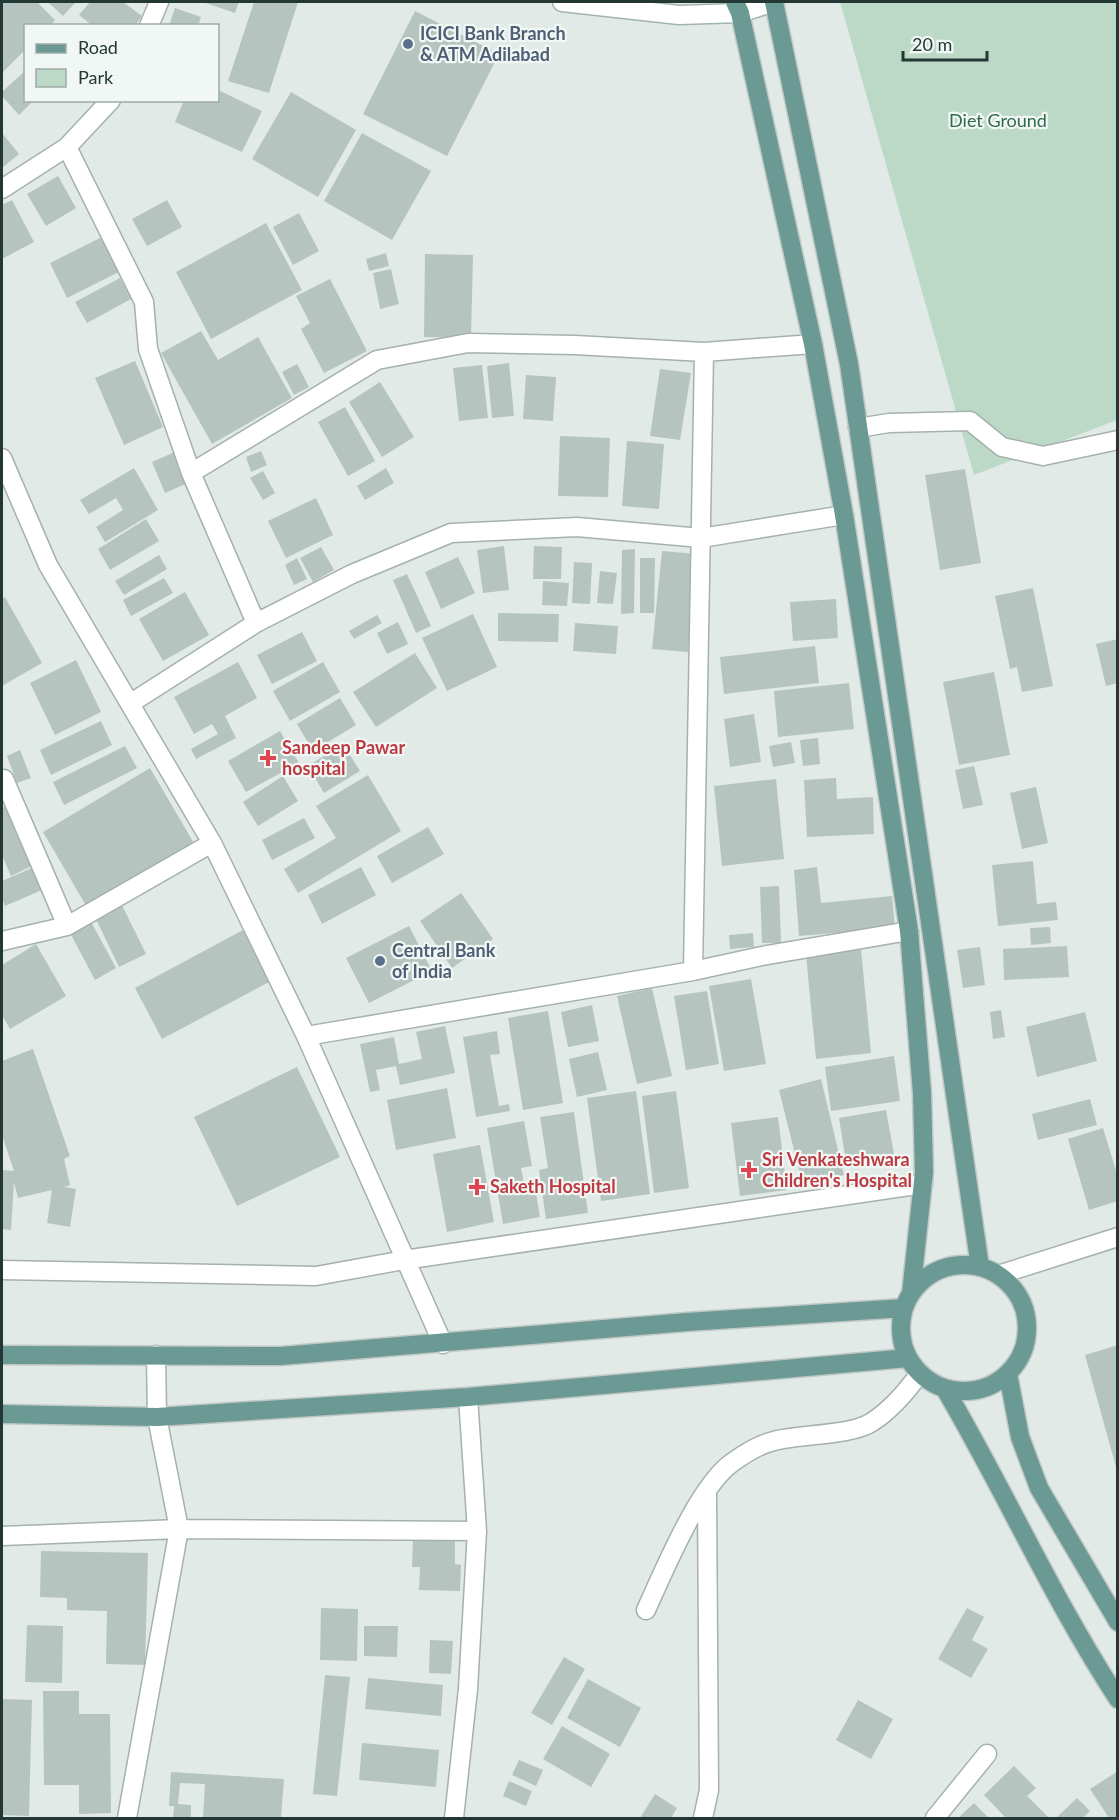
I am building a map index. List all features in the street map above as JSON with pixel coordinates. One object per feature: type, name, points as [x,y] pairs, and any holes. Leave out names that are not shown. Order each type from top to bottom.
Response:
[{"type":"main road","points":[[774,2],[836,295],[858,428],[980,1267]]},
{"type":"main road","points":[[2,1355],[281,1356],[687,1322],[907,1301],[924,1279],[942,1270],[961,1265],[980,1267],[998,1275],[1012,1287],[1022,1304],[1027,1322],[1026,1341],[1019,1359],[1008,1374],[994,1384],[979,1390],[962,1392],[945,1389],[920,1373],[908,1358],[901,1331],[907,1301],[923,1184],[922,1093],[909,931],[844,514],[813,344],[738,8]]},
{"type":"main road","points":[[2,1414],[157,1417],[468,1397],[908,1358]]},
{"type":"main road","points":[[1008,1374],[1020,1437],[1039,1488],[1118,1623]]},
{"type":"main road","points":[[945,1389],[994,1474],[1080,1641],[1118,1699]]},
{"type":"street","points":[[150,24],[159,2]]},
{"type":"street","points":[[562,2],[679,15],[774,2]]},
{"type":"street","points":[[2,189],[67,147],[109,102]]},
{"type":"street","points":[[67,147],[144,302],[148,349],[191,474],[256,623]]},
{"type":"street","points":[[191,474],[377,360],[468,343],[575,345],[704,352],[813,344]]},
{"type":"street","points":[[693,972],[704,352]]},
{"type":"street","points":[[858,428],[889,423],[970,421],[1002,447],[1043,456],[1118,440]]},
{"type":"street","points":[[2,458],[48,565],[212,843],[306,1036],[443,1344]]},
{"type":"street","points":[[131,703],[256,623],[352,574],[451,533],[577,527],[701,538],[844,514]]},
{"type":"street","points":[[4,779],[67,926]]},
{"type":"street","points":[[2,941],[67,926],[212,843]]},
{"type":"street","points":[[306,1036],[693,972],[762,956],[909,931]]},
{"type":"street","points":[[2,1270],[316,1276],[404,1260],[923,1184]]},
{"type":"street","points":[[998,1275],[1118,1237]]},
{"type":"street","points":[[127,1818],[179,1529],[157,1417],[156,1356]]},
{"type":"street","points":[[646,1610],[672,1555],[707,1491],[732,1462],[774,1441],[816,1436],[870,1423],[907,1392],[920,1373]]},
{"type":"street","points":[[454,1818],[468,1689],[477,1531],[468,1397]]},
{"type":"street","points":[[703,1818],[709,1790],[707,1491]]},
{"type":"street","points":[[2,1536],[179,1529],[477,1531]]},
{"type":"street","points":[[935,1818],[987,1754]]},
{"type":"green space","name":"Diet Ground","points":[[840,2],[1117,2],[1117,420],[974,475]]},
{"type":"building","points":[[2,2],[37,2],[55,20],[52,24],[24,24],[24,51],[2,73]]},
{"type":"building","points":[[50,2],[76,2],[63,16]]},
{"type":"building","points":[[90,2],[123,2],[142,16],[136,24],[90,24],[79,15]]},
{"type":"building","points":[[203,2],[239,2],[235,13]]},
{"type":"building","points":[[254,2],[298,2],[269,93],[228,81]]},
{"type":"building","points":[[175,8],[201,17],[199,24],[170,24]]},
{"type":"building","points":[[415,11],[499,54],[447,156],[363,114]]},
{"type":"building","points":[[24,72],[24,102],[32,102],[19,115],[2,96],[2,92]]},
{"type":"building","points":[[219,90],[262,111],[242,152],[175,122],[183,102],[219,102]]},
{"type":"building","points":[[291,92],[356,130],[318,197],[252,159]]},
{"type":"building","points":[[2,133],[19,154],[2,168]]},
{"type":"building","points":[[362,133],[431,171],[392,240],[324,201]]},
{"type":"building","points":[[58,176],[76,208],[46,226],[27,194]]},
{"type":"building","points":[[12,200],[34,242],[2,259],[2,205]]},
{"type":"building","points":[[167,200],[182,227],[147,246],[132,219]]},
{"type":"building","points":[[299,213],[319,251],[293,265],[273,227]]},
{"type":"building","points":[[266,223],[302,290],[211,339],[176,272]]},
{"type":"building","points":[[102,237],[119,272],[67,298],[50,263]]},
{"type":"building","points":[[386,253],[389,266],[369,271],[366,259]]},
{"type":"building","points":[[425,254],[473,255],[471,338],[424,337]]},
{"type":"building","points":[[391,269],[399,304],[380,309],[373,273]]},
{"type":"building","points":[[120,278],[131,299],[87,323],[75,302]]},
{"type":"building","points":[[330,279],[367,351],[324,373],[301,329],[310,323],[296,296]]},
{"type":"building","points":[[201,331],[218,360],[258,337],[292,398],[212,444],[161,353]]},
{"type":"building","points":[[135,361],[163,427],[124,445],[95,378]]},
{"type":"building","points":[[509,363],[514,416],[492,418],[487,366]]},
{"type":"building","points":[[297,364],[309,387],[294,395],[282,372]]},
{"type":"building","points":[[482,365],[488,418],[459,421],[453,368]]},
{"type":"building","points":[[660,369],[691,373],[680,440],[650,436]]},
{"type":"building","points":[[526,375],[556,377],[553,421],[523,419]]},
{"type":"building","points":[[380,382],[414,437],[382,457],[349,402]]},
{"type":"building","points":[[345,407],[375,461],[348,476],[318,422]]},
{"type":"building","points":[[560,436],[610,438],[608,497],[558,496]]},
{"type":"building","points":[[627,441],[664,444],[659,509],[622,506]]},
{"type":"building","points":[[177,451],[190,482],[165,493],[152,462]]},
{"type":"building","points":[[261,451],[267,465],[251,472],[246,457]]},
{"type":"building","points":[[134,468],[158,510],[105,542],[96,527],[123,510],[116,498],[89,514],[80,500]]},
{"type":"building","points":[[386,468],[394,483],[365,500],[357,486]]},
{"type":"building","points":[[965,469],[981,563],[940,570],[925,475]]},
{"type":"building","points":[[263,471],[275,493],[263,500],[250,478]]},
{"type":"building","points":[[316,498],[333,535],[286,558],[268,521]]},
{"type":"building","points":[[146,519],[159,541],[110,570],[98,549]]},
{"type":"building","points":[[504,546],[509,590],[483,593],[477,550]]},
{"type":"building","points":[[534,546],[562,547],[561,579],[533,579]]},
{"type":"building","points":[[321,547],[334,570],[313,582],[300,558]]},
{"type":"building","points":[[635,549],[634,613],[621,614],[622,550]]},
{"type":"building","points":[[662,551],[697,554],[688,652],[652,649]]},
{"type":"building","points":[[159,555],[167,569],[124,595],[115,581]]},
{"type":"building","points":[[458,557],[475,593],[441,609],[425,572]]},
{"type":"building","points":[[297,558],[307,579],[294,585],[285,565]]},
{"type":"building","points":[[640,558],[655,558],[654,613],[640,613]]},
{"type":"building","points":[[574,562],[592,563],[590,604],[572,603]]},
{"type":"building","points":[[600,571],[617,573],[613,604],[597,603]]},
{"type":"building","points":[[407,574],[431,626],[416,633],[393,580]]},
{"type":"building","points":[[164,578],[173,593],[131,616],[123,600]]},
{"type":"building","points":[[543,581],[569,583],[567,606],[542,605]]},
{"type":"building","points":[[1033,588],[1053,686],[1022,692],[1017,667],[1010,669],[995,596]]},
{"type":"building","points":[[185,592],[209,635],[163,661],[139,619]]},
{"type":"building","points":[[5,597],[42,663],[2,686],[2,599]]},
{"type":"building","points":[[836,599],[838,638],[793,641],[790,602]]},
{"type":"building","points":[[498,613],[559,614],[558,642],[498,641]]},
{"type":"building","points":[[473,614],[497,667],[447,691],[422,638]]},
{"type":"building","points":[[377,615],[382,623],[354,639],[349,631]]},
{"type":"building","points":[[398,622],[408,644],[387,654],[377,633]]},
{"type":"building","points":[[575,623],[618,626],[616,654],[573,651]]},
{"type":"building","points":[[302,632],[317,661],[272,684],[257,655]]},
{"type":"building","points":[[1118,639],[1118,683],[1106,686],[1096,644]]},
{"type":"building","points":[[815,646],[819,683],[724,694],[720,657]]},
{"type":"building","points":[[415,653],[437,688],[376,727],[353,692]]},
{"type":"building","points":[[76,660],[101,712],[55,735],[30,683]]},
{"type":"building","points":[[238,662],[257,698],[225,716],[236,738],[196,759],[191,749],[218,734],[212,724],[194,734],[174,697]]},
{"type":"building","points":[[323,662],[340,692],[290,721],[273,691]]},
{"type":"building","points":[[994,672],[1010,755],[959,765],[943,682]]},
{"type":"building","points":[[849,683],[854,729],[778,737],[774,691]]},
{"type":"building","points":[[340,698],[356,725],[313,751],[297,724]]},
{"type":"building","points":[[754,714],[761,762],[730,767],[724,719]]},
{"type":"building","points":[[101,721],[112,745],[51,775],[40,750]]},
{"type":"building","points":[[280,731],[299,763],[246,792],[228,761]]},
{"type":"building","points":[[818,738],[820,764],[803,766],[800,740]]},
{"type":"building","points":[[791,742],[795,763],[773,767],[769,746]]},
{"type":"building","points":[[343,744],[360,771],[324,793],[308,766]]},
{"type":"building","points":[[125,746],[137,768],[64,805],[53,782]]},
{"type":"building","points":[[20,750],[31,778],[17,783],[7,756]]},
{"type":"building","points":[[974,766],[983,805],[963,809],[955,770]]},
{"type":"building","points":[[150,768],[195,845],[88,909],[43,832]]},
{"type":"building","points":[[368,775],[401,831],[298,893],[284,869],[336,838],[316,806]]},
{"type":"building","points":[[283,776],[298,801],[258,826],[243,802]]},
{"type":"building","points":[[836,778],[837,799],[873,797],[874,834],[807,837],[804,780]]},
{"type":"building","points":[[776,779],[784,859],[722,866],[714,786]]},
{"type":"building","points":[[1036,787],[1048,843],[1022,849],[1010,793]]},
{"type":"building","points":[[6,806],[34,865],[11,876],[2,855],[2,808]]},
{"type":"building","points":[[304,818],[315,838],[272,860],[262,840]]},
{"type":"building","points":[[428,827],[444,854],[392,883],[377,856]]},
{"type":"building","points":[[1033,861],[1037,904],[1056,902],[1058,920],[998,926],[992,865]]},
{"type":"building","points":[[361,867],[376,895],[322,924],[308,895]]},
{"type":"building","points":[[817,867],[821,903],[892,896],[895,928],[799,936],[794,870]]},
{"type":"building","points":[[32,868],[42,890],[5,906],[2,898],[2,881]]},
{"type":"building","points":[[779,886],[781,943],[762,943],[760,887]]},
{"type":"building","points":[[461,893],[493,939],[452,968],[420,921]]},
{"type":"building","points":[[121,903],[146,954],[119,967],[95,917]]},
{"type":"building","points":[[89,918],[116,968],[95,980],[68,929]]},
{"type":"building","points":[[409,926],[432,971],[369,1003],[346,958]]},
{"type":"building","points":[[1050,927],[1051,943],[1031,945],[1030,928]]},
{"type":"building","points":[[243,930],[271,981],[162,1039],[135,988]]},
{"type":"building","points":[[753,933],[754,947],[730,949],[729,935]]},
{"type":"building","points":[[36,944],[66,996],[10,1029],[2,1015],[2,965]]},
{"type":"building","points":[[1067,946],[1069,977],[1004,980],[1003,949]]},
{"type":"building","points":[[980,947],[985,985],[963,988],[957,950]]},
{"type":"building","points":[[861,949],[871,1053],[816,1059],[806,955]]},
{"type":"building","points":[[751,979],[766,1064],[724,1071],[709,986]]},
{"type":"building","points":[[652,988],[672,1076],[637,1084],[617,996]]},
{"type":"building","points":[[707,991],[719,1064],[686,1070],[674,996]]},
{"type":"building","points":[[592,1005],[599,1041],[568,1047],[561,1012]]},
{"type":"building","points":[[1001,1010],[1005,1037],[993,1039],[990,1012]]},
{"type":"building","points":[[548,1011],[563,1103],[523,1110],[508,1018]]},
{"type":"building","points":[[1085,1012],[1097,1061],[1037,1077],[1026,1027]]},
{"type":"building","points":[[445,1026],[455,1073],[400,1085],[396,1066],[376,1070],[380,1090],[370,1092],[360,1044],[394,1037],[399,1064],[422,1059],[416,1032]]},
{"type":"building","points":[[497,1031],[500,1054],[490,1055],[499,1106],[509,1104],[510,1111],[476,1117],[463,1037]]},
{"type":"building","points":[[33,1049],[70,1156],[64,1159],[70,1185],[64,1187],[76,1189],[70,1227],[47,1223],[52,1190],[18,1198],[14,1182],[11,1230],[2,1229],[2,1170],[14,1171],[2,1135],[2,1061]]},
{"type":"building","points":[[598,1052],[607,1090],[577,1097],[569,1059]]},
{"type":"building","points":[[894,1056],[900,1101],[831,1111],[825,1067]]},
{"type":"building","points":[[297,1067],[340,1157],[237,1206],[194,1117]]},
{"type":"building","points":[[821,1079],[844,1175],[803,1186],[779,1090]]},
{"type":"building","points":[[447,1088],[456,1138],[396,1150],[387,1100]]},
{"type":"building","points":[[636,1091],[650,1194],[601,1201],[587,1098]]},
{"type":"building","points":[[676,1091],[689,1188],[654,1193],[642,1096]]},
{"type":"building","points":[[1090,1099],[1097,1125],[1038,1140],[1032,1114]]},
{"type":"building","points":[[886,1110],[895,1160],[847,1168],[839,1118]]},
{"type":"building","points":[[574,1112],[588,1213],[546,1219],[539,1170],[548,1168],[540,1117]]},
{"type":"building","points":[[778,1117],[787,1190],[740,1196],[731,1123]]},
{"type":"building","points":[[524,1121],[532,1166],[521,1168],[526,1195],[536,1193],[540,1217],[503,1224],[487,1128]]},
{"type":"building","points":[[1103,1128],[1118,1177],[1118,1201],[1089,1210],[1068,1139]]},
{"type":"building","points":[[480,1145],[494,1222],[447,1232],[433,1154]]},
{"type":"building","points":[[1118,1345],[1118,1471],[1117,1471],[1085,1355]]},
{"type":"building","points":[[413,1539],[455,1540],[455,1564],[461,1565],[460,1591],[419,1590],[420,1567],[412,1567]]},
{"type":"building","points":[[41,1551],[148,1553],[145,1665],[106,1664],[107,1611],[67,1610],[67,1598],[40,1597]]},
{"type":"building","points":[[321,1608],[358,1609],[357,1661],[320,1660]]},
{"type":"building","points":[[967,1608],[984,1617],[972,1640],[988,1649],[971,1678],[938,1659]]},
{"type":"building","points":[[27,1625],[63,1626],[62,1683],[25,1682]]},
{"type":"building","points":[[364,1626],[398,1626],[397,1657],[364,1656]]},
{"type":"building","points":[[430,1640],[453,1641],[451,1674],[429,1673]]},
{"type":"building","points":[[564,1657],[585,1669],[552,1725],[531,1713]]},
{"type":"building","points":[[325,1675],[350,1677],[337,1796],[313,1794]]},
{"type":"building","points":[[368,1678],[443,1685],[441,1716],[365,1709]]},
{"type":"building","points":[[588,1679],[641,1708],[620,1747],[567,1718]]},
{"type":"building","points":[[43,1691],[79,1691],[79,1714],[110,1714],[111,1813],[79,1814],[79,1785],[44,1785]]},
{"type":"building","points":[[2,1699],[32,1700],[29,1816],[2,1815]]},
{"type":"building","points":[[858,1700],[893,1719],[871,1759],[836,1740]]},
{"type":"building","points":[[562,1726],[610,1754],[591,1787],[543,1759]]},
{"type":"building","points":[[362,1743],[439,1750],[436,1787],[359,1780]]},
{"type":"building","points":[[519,1760],[543,1770],[536,1786],[512,1775]]},
{"type":"building","points":[[1014,1766],[1036,1788],[1027,1796],[1049,1818],[1006,1818],[984,1795]]},
{"type":"building","points":[[1118,1771],[1118,1818],[1109,1818],[1090,1789]]},
{"type":"building","points":[[171,1772],[284,1779],[281,1818],[203,1818],[205,1784],[180,1783],[178,1804],[191,1805],[191,1818],[173,1818],[174,1806],[169,1806]]},
{"type":"building","points":[[509,1781],[532,1791],[526,1806],[503,1796]]},
{"type":"building","points":[[655,1794],[677,1808],[671,1818],[640,1818]]},
{"type":"building","points":[[1077,1798],[1090,1811],[1083,1818],[1056,1818]]},
{"type":"building","points":[[974,1803],[989,1818],[958,1818]]},
{"type":"place","name":"ICICI Bank Branch & ATM Adilabad","points":[[408,44]]},
{"type":"place","name":"Sandeep Pawar hospital","points":[[268,758]]},
{"type":"place","name":"Central Bank of India","points":[[380,961]]},
{"type":"place","name":"Sri Venkateshwara Children's Hospital","points":[[749,1170]]},
{"type":"place","name":"Saketh Hospital","points":[[477,1187]]}]
